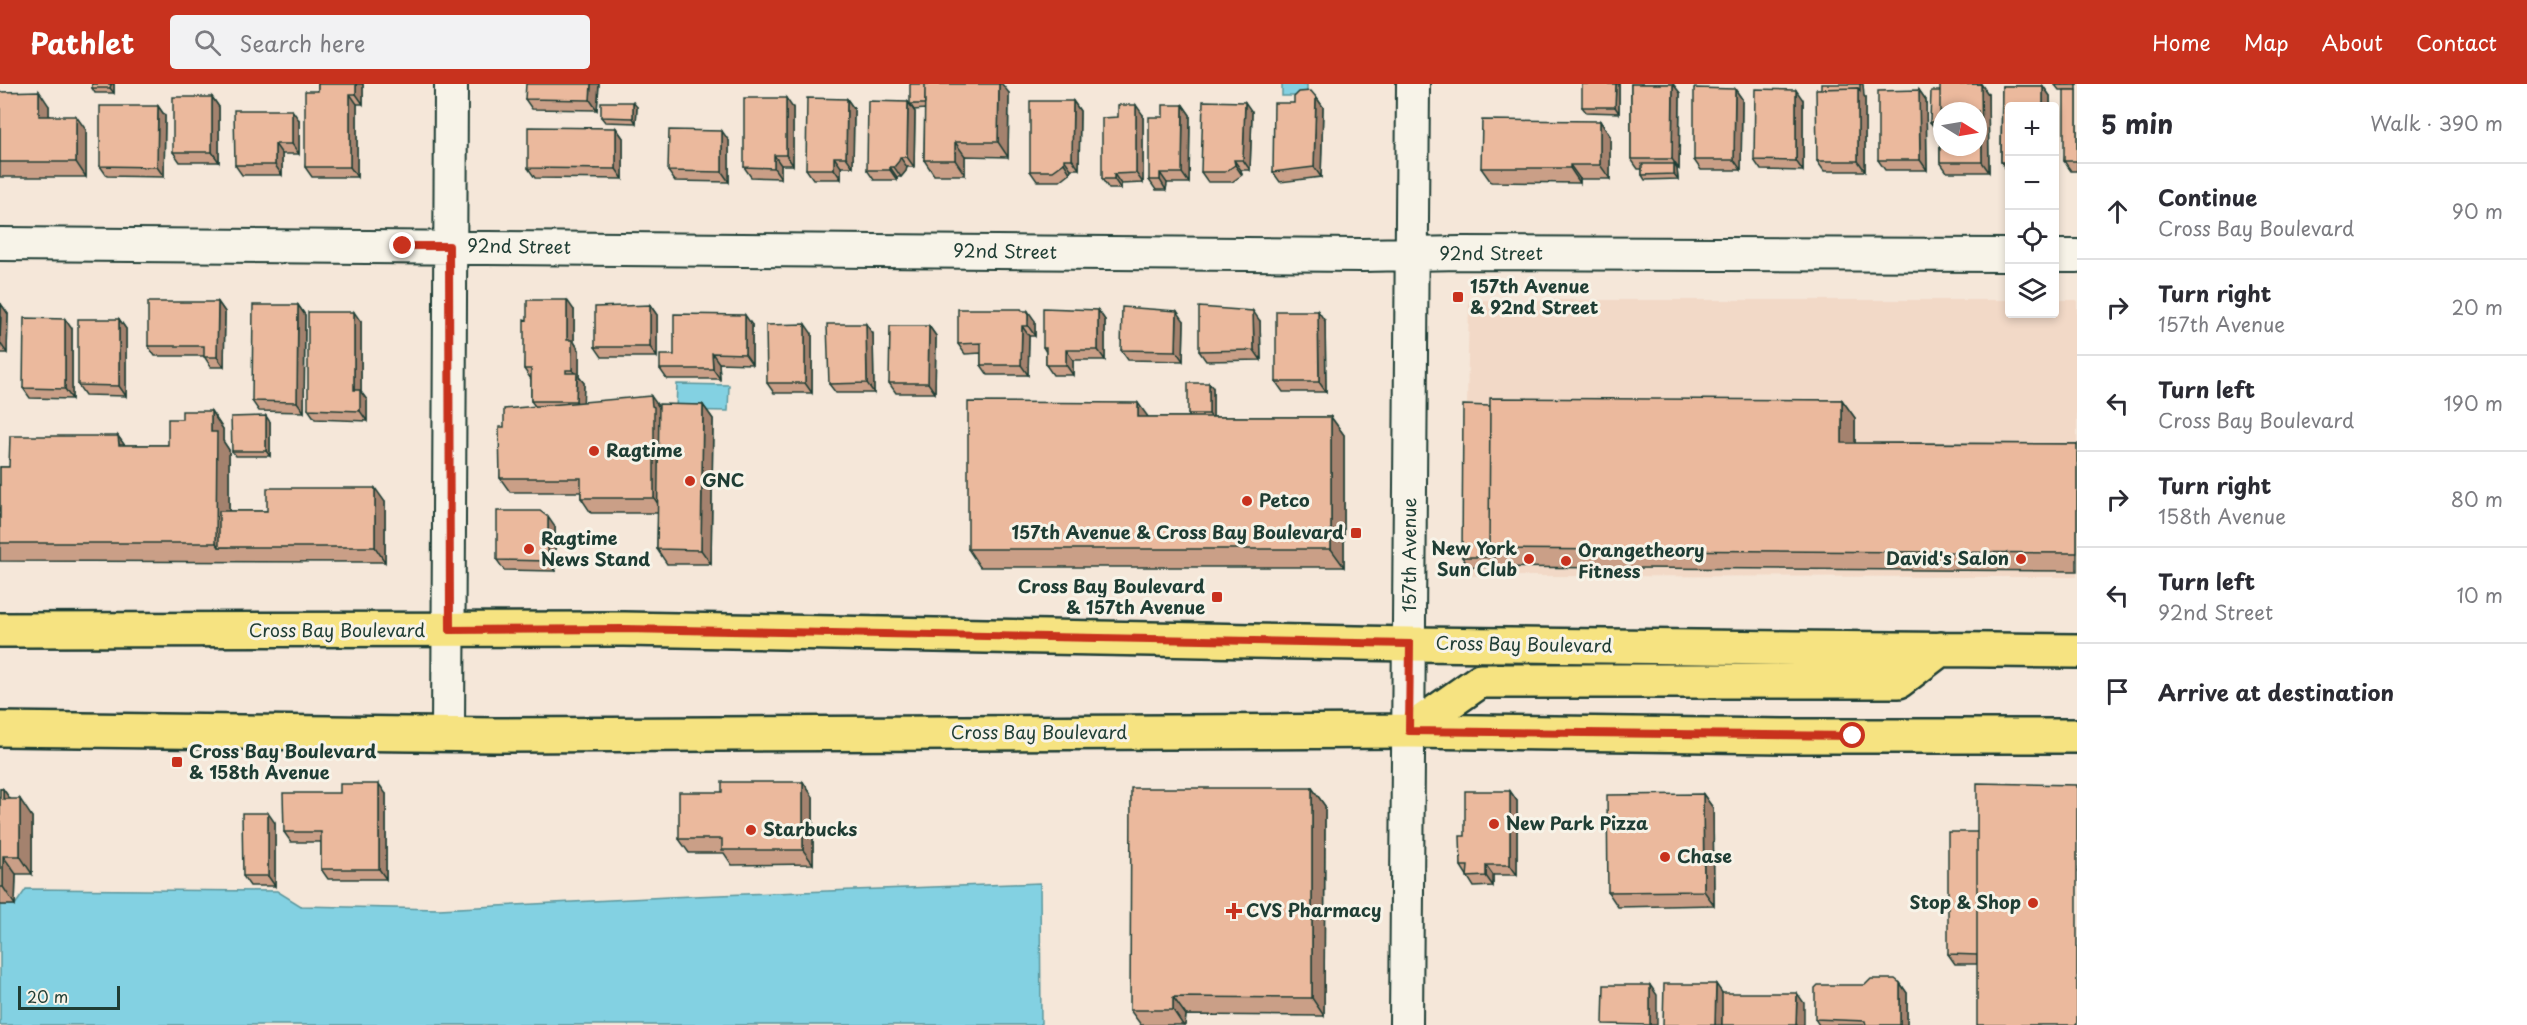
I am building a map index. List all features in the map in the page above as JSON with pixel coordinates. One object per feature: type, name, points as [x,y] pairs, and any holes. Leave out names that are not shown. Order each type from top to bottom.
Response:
[{"type":"main road","name":"Cross Bay Boulevard","points":[[0,630],[636,629],[1410,644],[2077,651]]},
{"type":"main road","points":[[1409,731],[1480,681],[1899,681],[1941,650]]},
{"type":"main road","name":"Cross Bay Boulevard","points":[[0,729],[448,734],[1409,731],[1783,736],[2077,736]]},
{"type":"street","points":[[448,734],[451,84]]},
{"type":"street","name":"157th Avenue","points":[[1406,1025],[1413,84]]},
{"type":"street","name":"92nd Street","points":[[0,244],[1413,254],[2005,255]]},
{"type":"street","points":[[2059,256],[2077,256]]},
{"type":"shaded area","points":[[1469,300],[2005,300],[2005,318],[2059,318],[2059,300],[2077,300],[2077,577],[1464,576]]},
{"type":"water","points":[[1282,84],[1307,84],[1307,96],[1282,96]]},
{"type":"water","points":[[677,384],[729,385],[728,411],[676,410]]},
{"type":"water","points":[[1040,883],[1041,1025],[0,1025],[0,905],[15,905],[26,889],[277,891],[301,906],[439,909],[668,897]]},
{"type":"building","points":[[92,84],[111,84],[110,88],[92,88]]},
{"type":"building","points":[[318,84],[356,84],[356,94],[350,94],[350,167],[305,167],[305,91],[318,91]]},
{"type":"building","points":[[526,84],[591,84],[590,100],[525,99]]},
{"type":"building","points":[[910,84],[925,84],[925,104],[910,104]]},
{"type":"building","points":[[925,84],[999,84],[998,142],[955,142],[955,160],[924,160]]},
{"type":"building","points":[[1582,84],[1616,84],[1615,107],[1582,107]]},
{"type":"building","points":[[1631,84],[1673,84],[1672,159],[1631,159]]},
{"type":"building","points":[[1821,84],[1860,84],[1860,91],[1858,88],[1821,89]]},
{"type":"building","points":[[1981,84],[1981,102],[1940,102],[1940,85]]},
{"type":"building","points":[[2002,86],[2043,86],[2043,102],[2005,102],[2005,162],[2001,162]]},
{"type":"building","points":[[1694,88],[1735,89],[1734,160],[1694,160]]},
{"type":"building","points":[[1858,88],[1858,161],[1817,161],[1816,89]]},
{"type":"building","points":[[1755,89],[1796,90],[1796,161],[1754,160]]},
{"type":"building","points":[[1919,90],[1920,160],[1878,160],[1878,91]]},
{"type":"building","points":[[2064,90],[2077,90],[2077,161],[2064,161]]},
{"type":"building","points":[[39,91],[39,116],[76,116],[76,162],[0,162],[0,92]]},
{"type":"building","points":[[1311,91],[1316,97],[1314,167],[1273,172],[1274,103],[1294,103],[1294,97],[1299,92]]},
{"type":"building","points":[[1931,91],[1940,91],[1940,102],[1933,102],[1933,122],[1930,122]]},
{"type":"building","points":[[173,97],[212,97],[212,152],[173,152]]},
{"type":"building","points":[[744,98],[786,98],[786,155],[774,155],[774,168],[744,167]]},
{"type":"building","points":[[807,98],[847,99],[846,157],[834,157],[834,169],[806,169]]},
{"type":"building","points":[[868,101],[908,102],[907,157],[900,157],[894,167],[890,167],[890,170],[867,170]]},
{"type":"building","points":[[1030,101],[1073,101],[1072,159],[1064,159],[1064,163],[1053,171],[1030,171]]},
{"type":"building","points":[[1203,101],[1245,102],[1243,160],[1234,160],[1235,165],[1225,172],[1201,172]]},
{"type":"building","points":[[601,102],[633,102],[633,118],[601,117]]},
{"type":"building","points":[[1118,105],[1136,105],[1136,173],[1114,174],[1114,179],[1102,179],[1102,118],[1118,117]]},
{"type":"building","points":[[1163,105],[1183,105],[1182,173],[1160,173],[1160,180],[1149,180],[1149,117],[1163,117]]},
{"type":"building","points":[[100,106],[158,106],[157,167],[100,166]]},
{"type":"building","points":[[234,110],[292,110],[292,144],[275,144],[275,165],[235,165]]},
{"type":"building","points":[[1482,120],[1600,121],[1600,165],[1570,165],[1570,168],[1481,168]]},
{"type":"building","points":[[528,127],[616,128],[616,169],[528,168]]},
{"type":"building","points":[[669,130],[722,131],[722,172],[668,171]]},
{"type":"building","points":[[1940,156],[1982,156],[1982,162],[1940,162]]},
{"type":"building","points":[[1642,164],[1674,164],[1674,174],[1642,175]]},
{"type":"building","points":[[527,300],[567,300],[567,340],[572,340],[572,370],[566,370],[566,373],[577,373],[576,401],[531,401],[531,369],[524,369],[524,319],[527,320]]},
{"type":"building","points":[[148,302],[218,302],[217,357],[204,357],[204,346],[148,346]]},
{"type":"building","points":[[253,305],[298,305],[297,402],[252,401]]},
{"type":"building","points":[[650,305],[650,347],[595,347],[595,307]]},
{"type":"building","points":[[1122,307],[1177,311],[1176,351],[1121,350]]},
{"type":"building","points":[[1199,307],[1253,311],[1254,350],[1199,351]]},
{"type":"building","points":[[1043,308],[1098,310],[1098,350],[1066,350],[1066,365],[1046,365],[1046,347],[1043,347]]},
{"type":"building","points":[[958,309],[1028,311],[1028,326],[1022,326],[1021,365],[981,365],[981,343],[958,344]]},
{"type":"building","points":[[1276,311],[1318,311],[1319,382],[1276,382]]},
{"type":"building","points":[[308,312],[354,312],[354,390],[360,390],[360,411],[308,409]]},
{"type":"building","points":[[674,314],[745,315],[745,354],[712,353],[713,369],[660,369],[660,355],[674,355]]},
{"type":"building","points":[[24,318],[65,319],[65,389],[23,388]]},
{"type":"building","points":[[78,319],[119,319],[119,386],[78,385]]},
{"type":"building","points":[[805,324],[805,383],[767,383],[766,325]]},
{"type":"building","points":[[827,324],[866,324],[867,383],[829,384]]},
{"type":"building","points":[[890,326],[929,326],[928,383],[889,383]]},
{"type":"building","points":[[1188,383],[1209,383],[1209,414],[1188,414]]},
{"type":"building","points":[[651,396],[654,407],[654,498],[581,498],[581,478],[500,478],[499,427],[504,427],[504,409]]},
{"type":"building","points":[[1490,398],[1842,400],[1842,443],[2077,444],[2077,553],[1489,549]]},
{"type":"building","points":[[968,402],[1138,403],[1138,417],[1331,417],[1331,549],[968,549]]},
{"type":"building","name":"GNC","points":[[659,404],[703,405],[701,550],[657,549]]},
{"type":"building","points":[[1463,405],[1490,406],[1489,549],[1494,557],[1462,557]]},
{"type":"building","points":[[182,411],[211,411],[211,432],[217,432],[216,543],[0,543],[0,467],[9,467],[10,436],[118,436],[119,445],[168,445],[168,419],[182,419]]},
{"type":"building","points":[[266,416],[266,451],[232,451],[231,417]]},
{"type":"building","points":[[267,488],[375,488],[375,547],[219,547],[219,511],[267,511]]},
{"type":"building","name":"Ragtime News Stand","points":[[497,511],[540,511],[548,517],[548,561],[497,560]]},
{"type":"building","name":"Starbucks","points":[[722,782],[803,782],[803,850],[722,850],[722,839],[679,839],[679,792],[722,792]]},
{"type":"building","name":"Stop & Shop","points":[[1977,783],[2077,785],[2077,1025],[1977,1025]]},
{"type":"building","points":[[340,784],[379,784],[379,869],[321,869],[321,832],[284,832],[283,793],[340,793]]},
{"type":"building","name":"CVS Pharmacy","points":[[1131,788],[1312,788],[1312,998],[1173,997],[1173,1010],[1130,1010]]},
{"type":"building","points":[[0,789],[3,789],[3,799],[20,799],[20,856],[3,856],[3,887],[0,887]]},
{"type":"building","name":"New Park Pizza","points":[[1465,791],[1510,791],[1510,865],[1486,865],[1486,876],[1467,877],[1468,866],[1461,866],[1460,836],[1465,836]]},
{"type":"building","name":"Chase","points":[[1703,794],[1704,891],[1608,892],[1607,795]]},
{"type":"building","points":[[242,813],[268,813],[268,876],[243,876]]},
{"type":"building","points":[[1948,832],[1977,832],[1977,955],[1948,954]]},
{"type":"building","points":[[1871,979],[1895,979],[1900,983],[1900,1025],[1866,1025],[1865,1021],[1815,1019],[1815,988],[1818,985],[1865,985]]},
{"type":"building","points":[[1664,984],[1716,984],[1715,1025],[1663,1025]]},
{"type":"building","points":[[1604,985],[1650,985],[1650,1025],[1603,1024]]},
{"type":"building","points":[[1722,993],[1797,993],[1796,1025],[1722,1025]]},
{"type":"place","name":"157th Avenue & 92nd Street","points":[[1458,297]]},
{"type":"place","name":"Ragtime","points":[[594,451]]},
{"type":"place","name":"GNC","points":[[690,481]]},
{"type":"place","name":"Petco","points":[[1247,501]]},
{"type":"place","name":"157th Avenue & Cross Bay Boulevard","points":[[1356,533]]},
{"type":"place","name":"Ragtime News Stand","points":[[529,549]]},
{"type":"place","name":"New York Sun Club","points":[[1529,559]]},
{"type":"place","name":"David's Salon","points":[[2021,559]]},
{"type":"place","name":"Orangetheory Fitness","points":[[1566,561]]},
{"type":"place","name":"Cross Bay Boulevard & 157th Avenue","points":[[1217,597]]},
{"type":"place","name":"Cross Bay Boulevard & 158th Avenue","points":[[177,762]]},
{"type":"place","name":"New Park Pizza","points":[[1494,824]]},
{"type":"place","name":"Starbucks","points":[[751,830]]},
{"type":"place","name":"Chase","points":[[1665,857]]},
{"type":"place","name":"Stop & Shop","points":[[2033,903]]},
{"type":"place","name":"CVS Pharmacy","points":[[1234,911]]},
{"type":"route","points":[[403,246],[449,246],[450,630],[624,629],[1410,644],[1409,731],[1853,736]]}]
